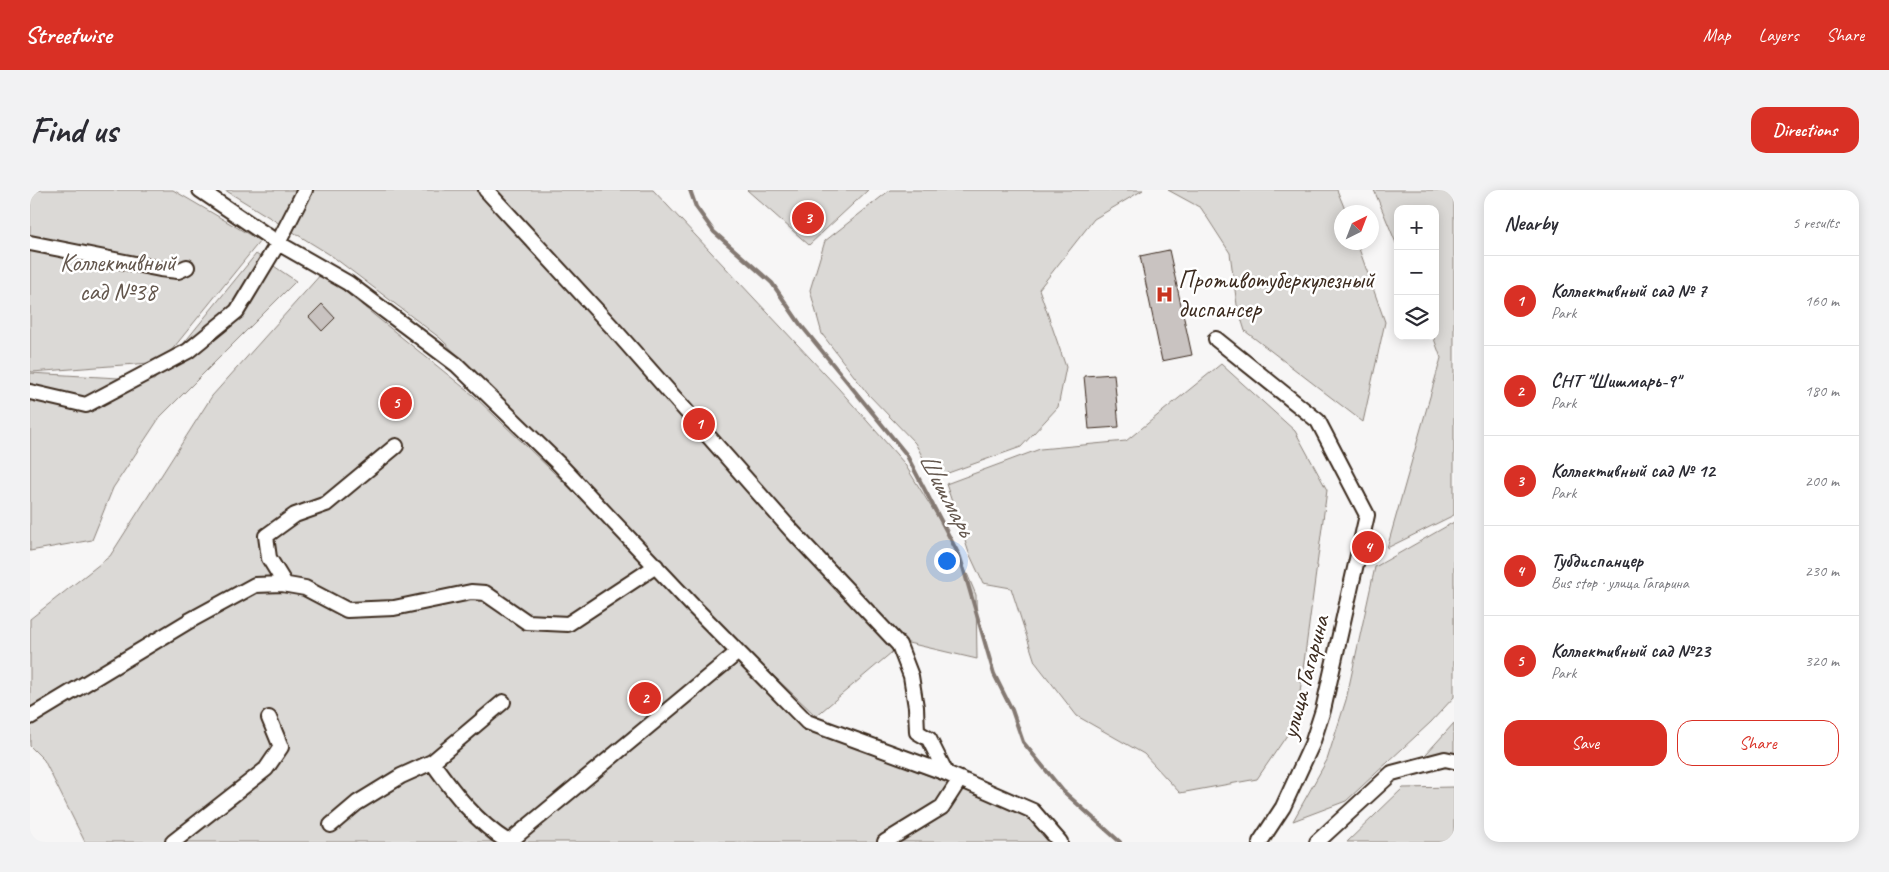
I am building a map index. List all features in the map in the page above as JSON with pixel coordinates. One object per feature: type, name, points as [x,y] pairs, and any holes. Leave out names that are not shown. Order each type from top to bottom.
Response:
[{"type":"street","points":[[200,190],[278,243],[348,283],[457,365],[559,464],[807,722],[946,773],[1032,811],[1060,842]]},
{"type":"street","points":[[30,392],[86,405],[188,351],[237,311],[278,243],[305,190]]},
{"type":"street","points":[[486,190],[613,328],[792,531],[899,646],[910,676],[916,708],[917,732],[929,739],[946,773]]},
{"type":"street","points":[[30,244],[160,269],[178,271],[187,267]]},
{"type":"street","name":"улица Гагарина","points":[[1216,338],[1318,421],[1367,515],[1323,710],[1312,744],[1282,807],[1260,842]]},
{"type":"street","points":[[285,584],[270,558],[266,536],[295,516],[326,504],[396,446]]},
{"type":"street","points":[[30,717],[189,621],[255,585],[285,584],[305,588],[347,610],[394,608],[472,592],[485,593],[527,622],[568,624],[656,566]]},
{"type":"street","points":[[432,762],[459,799],[490,830],[509,842],[738,652]]},
{"type":"street","points":[[331,825],[357,803],[401,776],[432,762],[503,702]]},
{"type":"street","points":[[172,842],[266,769],[277,756],[281,747],[269,718]]},
{"type":"street","points":[[1317,842],[1392,774],[1445,759],[1454,762]]},
{"type":"street","points":[[885,842],[942,807],[960,779]]},
{"type":"green space","name":"Коллективный сад №38","points":[[30,190],[173,190],[260,241],[162,362],[32,372],[30,371]]},
{"type":"green space","points":[[225,190],[653,190],[839,389],[904,463],[956,547],[976,595],[977,659],[904,642],[816,716],[697,603],[564,459],[440,338],[332,256]]},
{"type":"green space","points":[[747,190],[868,190],[809,245]]},
{"type":"green space","points":[[890,190],[1143,190],[1094,219],[1039,289],[1066,367],[1058,407],[1021,447],[934,478],[915,443],[867,393],[822,334],[810,290],[825,241]]},
{"type":"green space","points":[[1168,190],[1337,190],[1343,205],[1334,205],[1334,250],[1359,250],[1385,322],[1363,422],[1245,331],[1237,305],[1230,253],[1201,208]]},
{"type":"green space","points":[[1374,190],[1454,190],[1454,515],[1387,548],[1441,358],[1434,340],[1439,340],[1439,205],[1394,205],[1394,238]]},
{"type":"green space","points":[[256,254],[296,281],[160,417],[113,488],[92,540],[30,551],[30,373],[154,380]]},
{"type":"green space","points":[[322,273],[473,395],[601,518],[800,725],[1029,815],[1053,842],[85,842],[44,760],[30,746],[30,619],[110,556],[212,396]]},
{"type":"green space","points":[[1221,364],[1295,431],[1327,490],[1296,722],[1257,779],[1180,793],[1144,754],[1077,716],[1035,662],[1011,588],[983,583],[969,553],[946,484],[1040,449],[1126,441]]},
{"type":"green space","points":[[1454,522],[1454,697],[1431,722],[1346,801],[1293,821],[1327,760],[1346,700],[1375,567]]},
{"type":"green space","points":[[1454,723],[1454,761],[1417,764]]},
{"type":"green space","points":[[1454,787],[1454,842],[1347,842],[1403,788]]},
{"type":"building","points":[[1169,250],[1192,355],[1162,361],[1140,256]]},
{"type":"building","points":[[322,304],[335,318],[322,331],[309,317]]},
{"type":"building","points":[[1114,374],[1119,427],[1089,429],[1084,376]]},
{"type":"waterway","name":"Шишмарь","points":[[690,190],[696,207],[714,232],[772,283],[800,324],[906,454],[960,557],[994,674],[1012,710],[1023,742],[1063,791],[1120,842]]},
{"type":"place","name":"Коллективный сад № 12","points":[[808,218]]},
{"type":"place","name":"Противотуберкулезный диспансер","points":[[1164,294]]},
{"type":"place","name":"Коллективный сад №23","points":[[396,403]]},
{"type":"place","name":"Коллективный сад № 7","points":[[699,424]]},
{"type":"place","name":"Тубдиспанцер","points":[[1368,547]]},
{"type":"place","name":"СНТ \"Шишмарь-9\"","points":[[645,698]]}]
